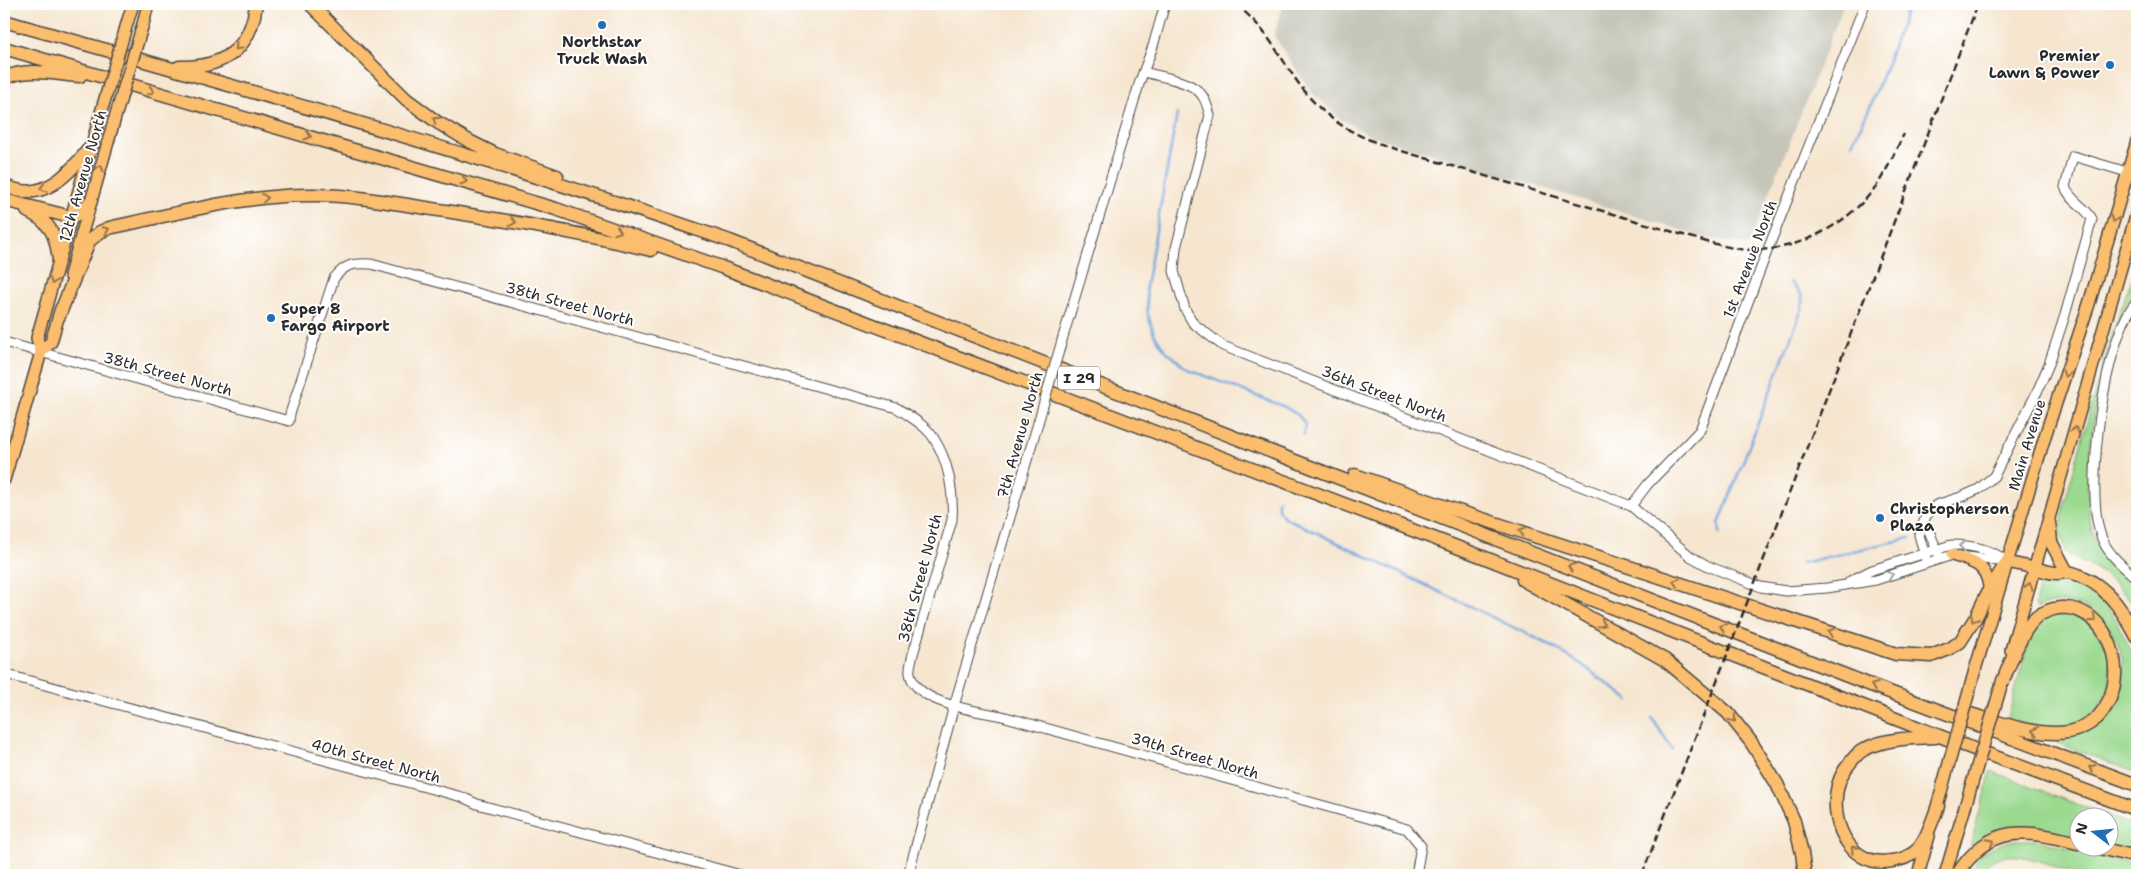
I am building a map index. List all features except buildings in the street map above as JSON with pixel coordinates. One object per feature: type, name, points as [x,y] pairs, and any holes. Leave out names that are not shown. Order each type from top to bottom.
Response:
[{"type":"highway","points":[[166,67],[205,65],[228,57],[237,50],[251,28],[256,4]]},
{"type":"highway","points":[[310,4],[406,99],[437,122],[495,154],[557,176],[607,198]]},
{"type":"highway","name":"I 29","points":[[4,21],[280,99],[607,198],[730,241],[1898,695],[2137,785]]},
{"type":"highway","name":"I 29","points":[[4,48],[556,209],[720,267],[1483,558],[1942,737],[2137,810]]},
{"type":"highway","points":[[4,78],[20,72],[36,70],[114,80]]},
{"type":"highway","points":[[4,185],[25,190],[41,190],[54,184],[70,171],[92,145]]},
{"type":"highway","points":[[59,316],[89,241],[100,232],[109,228],[189,211],[264,198],[314,194],[362,198],[593,236],[720,267]]},
{"type":"highway","points":[[4,201],[71,217],[78,214],[91,201]]},
{"type":"highway","points":[[4,201],[42,218],[56,240],[59,260]]},
{"type":"highway","points":[[1265,449],[1349,473],[1455,510],[1896,654],[1931,656],[1949,649],[1960,642],[2007,562]]},
{"type":"highway","points":[[2049,522],[2051,542],[2067,572]]},
{"type":"highway","points":[[1483,558],[1665,660],[1728,713],[1751,742],[1777,784],[1794,821],[1805,875]]},
{"type":"highway","points":[[2034,568],[2056,573],[2067,572],[2086,578],[2101,587],[2116,601],[2137,637]]},
{"type":"highway","points":[[1898,695],[2019,728],[2058,733],[2090,725],[2103,711],[2117,687],[2119,670],[2117,654],[2106,630],[2094,620],[2082,612],[2069,608],[2055,609],[2040,614],[2032,622],[2021,640],[2002,683]]},
{"type":"highway","points":[[1938,806],[1925,838],[1915,851],[1902,859],[1888,862],[1873,861],[1860,856],[1842,835],[1836,820],[1834,806],[1840,779],[1856,755],[1864,749],[1908,738],[1942,737]]},
{"type":"highway","points":[[1957,875],[1966,860],[1979,848],[2009,834],[2023,832],[2068,841]]},
{"type":"highway","points":[[2118,852],[2137,857]]},
{"type":"main road","name":"12th Avenue North","points":[[41,352],[37,338],[134,4]]},
{"type":"main road","name":"12th Avenue North","points":[[4,480],[41,352],[51,342],[59,316],[148,4]]},
{"type":"main road","name":"Main Avenue","points":[[1918,875],[1990,618],[2046,433],[2132,174],[2137,141]]},
{"type":"main road","points":[[1945,875],[2049,522],[2137,212]]},
{"type":"main road","points":[[1952,556],[1978,563],[1985,574],[1989,590],[1990,618]]},
{"type":"main road","points":[[2007,562],[2034,568]]},
{"type":"street","name":"7th Avenue North","points":[[908,875],[954,706],[1063,337],[1165,4]]},
{"type":"street","name":"1st Avenue North","points":[[1631,506],[1648,484],[1700,430],[1768,249],[1865,4]]},
{"type":"street","name":"36th Street North","points":[[1144,72],[1175,80],[1197,89],[1206,101],[1210,115],[1176,248],[1174,271],[1185,309],[1193,323],[1206,335],[1230,349],[1631,506],[1690,556],[1708,566],[1761,587],[1786,591],[1810,590],[1876,580],[1952,556],[2007,562]]},
{"type":"street","points":[[1927,563],[1919,536],[1926,516],[1936,505],[1961,497],[1979,488],[1994,476],[2037,392],[2049,364],[2092,220],[2088,212],[2074,202],[2065,187],[2072,156],[2132,174]]},
{"type":"street","name":"38th Street North","points":[[4,342],[290,421],[290,414],[334,278],[344,267],[357,263],[371,264],[897,408],[911,417],[932,436],[943,457],[950,480],[953,504],[952,520],[913,654],[910,673],[915,685],[928,696],[954,706]]},
{"type":"street","points":[[2137,300],[2125,318],[2104,388],[2098,431],[2095,506],[2096,524],[2107,549],[2137,579]]},
{"type":"street","points":[[1922,526],[1930,531],[1940,559]]},
{"type":"street","name":"36th Street North","points":[[1842,585],[1872,570],[1951,545],[1960,545],[1996,553],[2007,562]]},
{"type":"street","name":"40th Street North","points":[[4,674],[462,797],[477,804],[742,875]]},
{"type":"street","name":"39th Street North","points":[[954,706],[1002,716],[1407,829],[1421,846],[1416,875]]},
{"type":"shaded area","points":[[1284,4],[1844,4],[1749,245],[1711,239],[1369,135],[1341,119],[1312,93],[1274,36]]},
{"type":"green space","points":[[2137,264],[2137,291],[2124,310],[2112,338],[2103,373],[2095,411],[2088,487],[2090,518],[2095,540],[2108,560],[2137,587],[2137,611],[2124,593],[2109,578],[2063,551],[2065,548],[2060,534],[2065,501],[2111,336]]},
{"type":"green space","points":[[2046,578],[2081,588],[2092,594],[2106,606],[2117,622],[2137,663],[2137,773],[2057,743],[2059,738],[2095,723],[2108,714],[2117,699],[2123,680],[2122,660],[2117,641],[2107,625],[2093,612],[2076,604],[2057,602],[2037,608],[2035,604],[2039,588]]},
{"type":"green space","points":[[2053,613],[2073,614],[2095,627],[2112,658],[2108,693],[2093,714],[2069,726],[2054,729],[2007,721],[2027,648],[2034,632],[2045,621],[2044,617]]},
{"type":"green space","points":[[1991,771],[2082,806],[2068,806],[2068,836],[2042,829],[1970,847]]},
{"type":"green space","points":[[2118,820],[2137,827],[2137,853],[2118,848]]},
{"type":"green space","points":[[2016,840],[2035,840],[2068,848],[2068,856],[2103,856],[2137,864],[2137,875],[2087,875],[2029,858],[2015,856],[2001,857],[1989,863],[1978,875],[1967,875],[1977,863],[1975,859],[1999,844]]},
{"type":"waterway","points":[[1852,144],[1871,105],[1909,4]]},
{"type":"waterway","points":[[1177,114],[1146,286],[1148,315],[1154,334],[1165,350],[1187,369],[1285,407],[1298,415],[1305,424],[1304,435]]},
{"type":"waterway","points":[[1720,533],[1719,524],[1802,309],[1802,296],[1790,282]]},
{"type":"waterway","points":[[1278,500],[1278,509],[1284,517],[1548,644],[1581,664],[1629,700]]},
{"type":"waterway","points":[[1802,563],[1910,538]]},
{"type":"waterway","points":[[1652,718],[1672,749]]},
{"type":"railway","points":[[1235,4],[1266,35],[1297,81],[1315,103],[1335,121],[1369,140],[1707,242],[1735,248],[1752,250],[1788,246],[1806,240],[1838,223],[1866,199],[1877,185],[1904,134]]},
{"type":"railway","points":[[1642,875],[1978,4]]},
{"type":"place","name":"Northstar Truck Wash","points":[[602,25]]},
{"type":"place","name":"Premier Lawn & Power","points":[[2110,65]]},
{"type":"place","name":"Super 8 Fargo Airport","points":[[271,318]]},
{"type":"place","name":"Christopherson Plaza","points":[[1880,518]]}]
